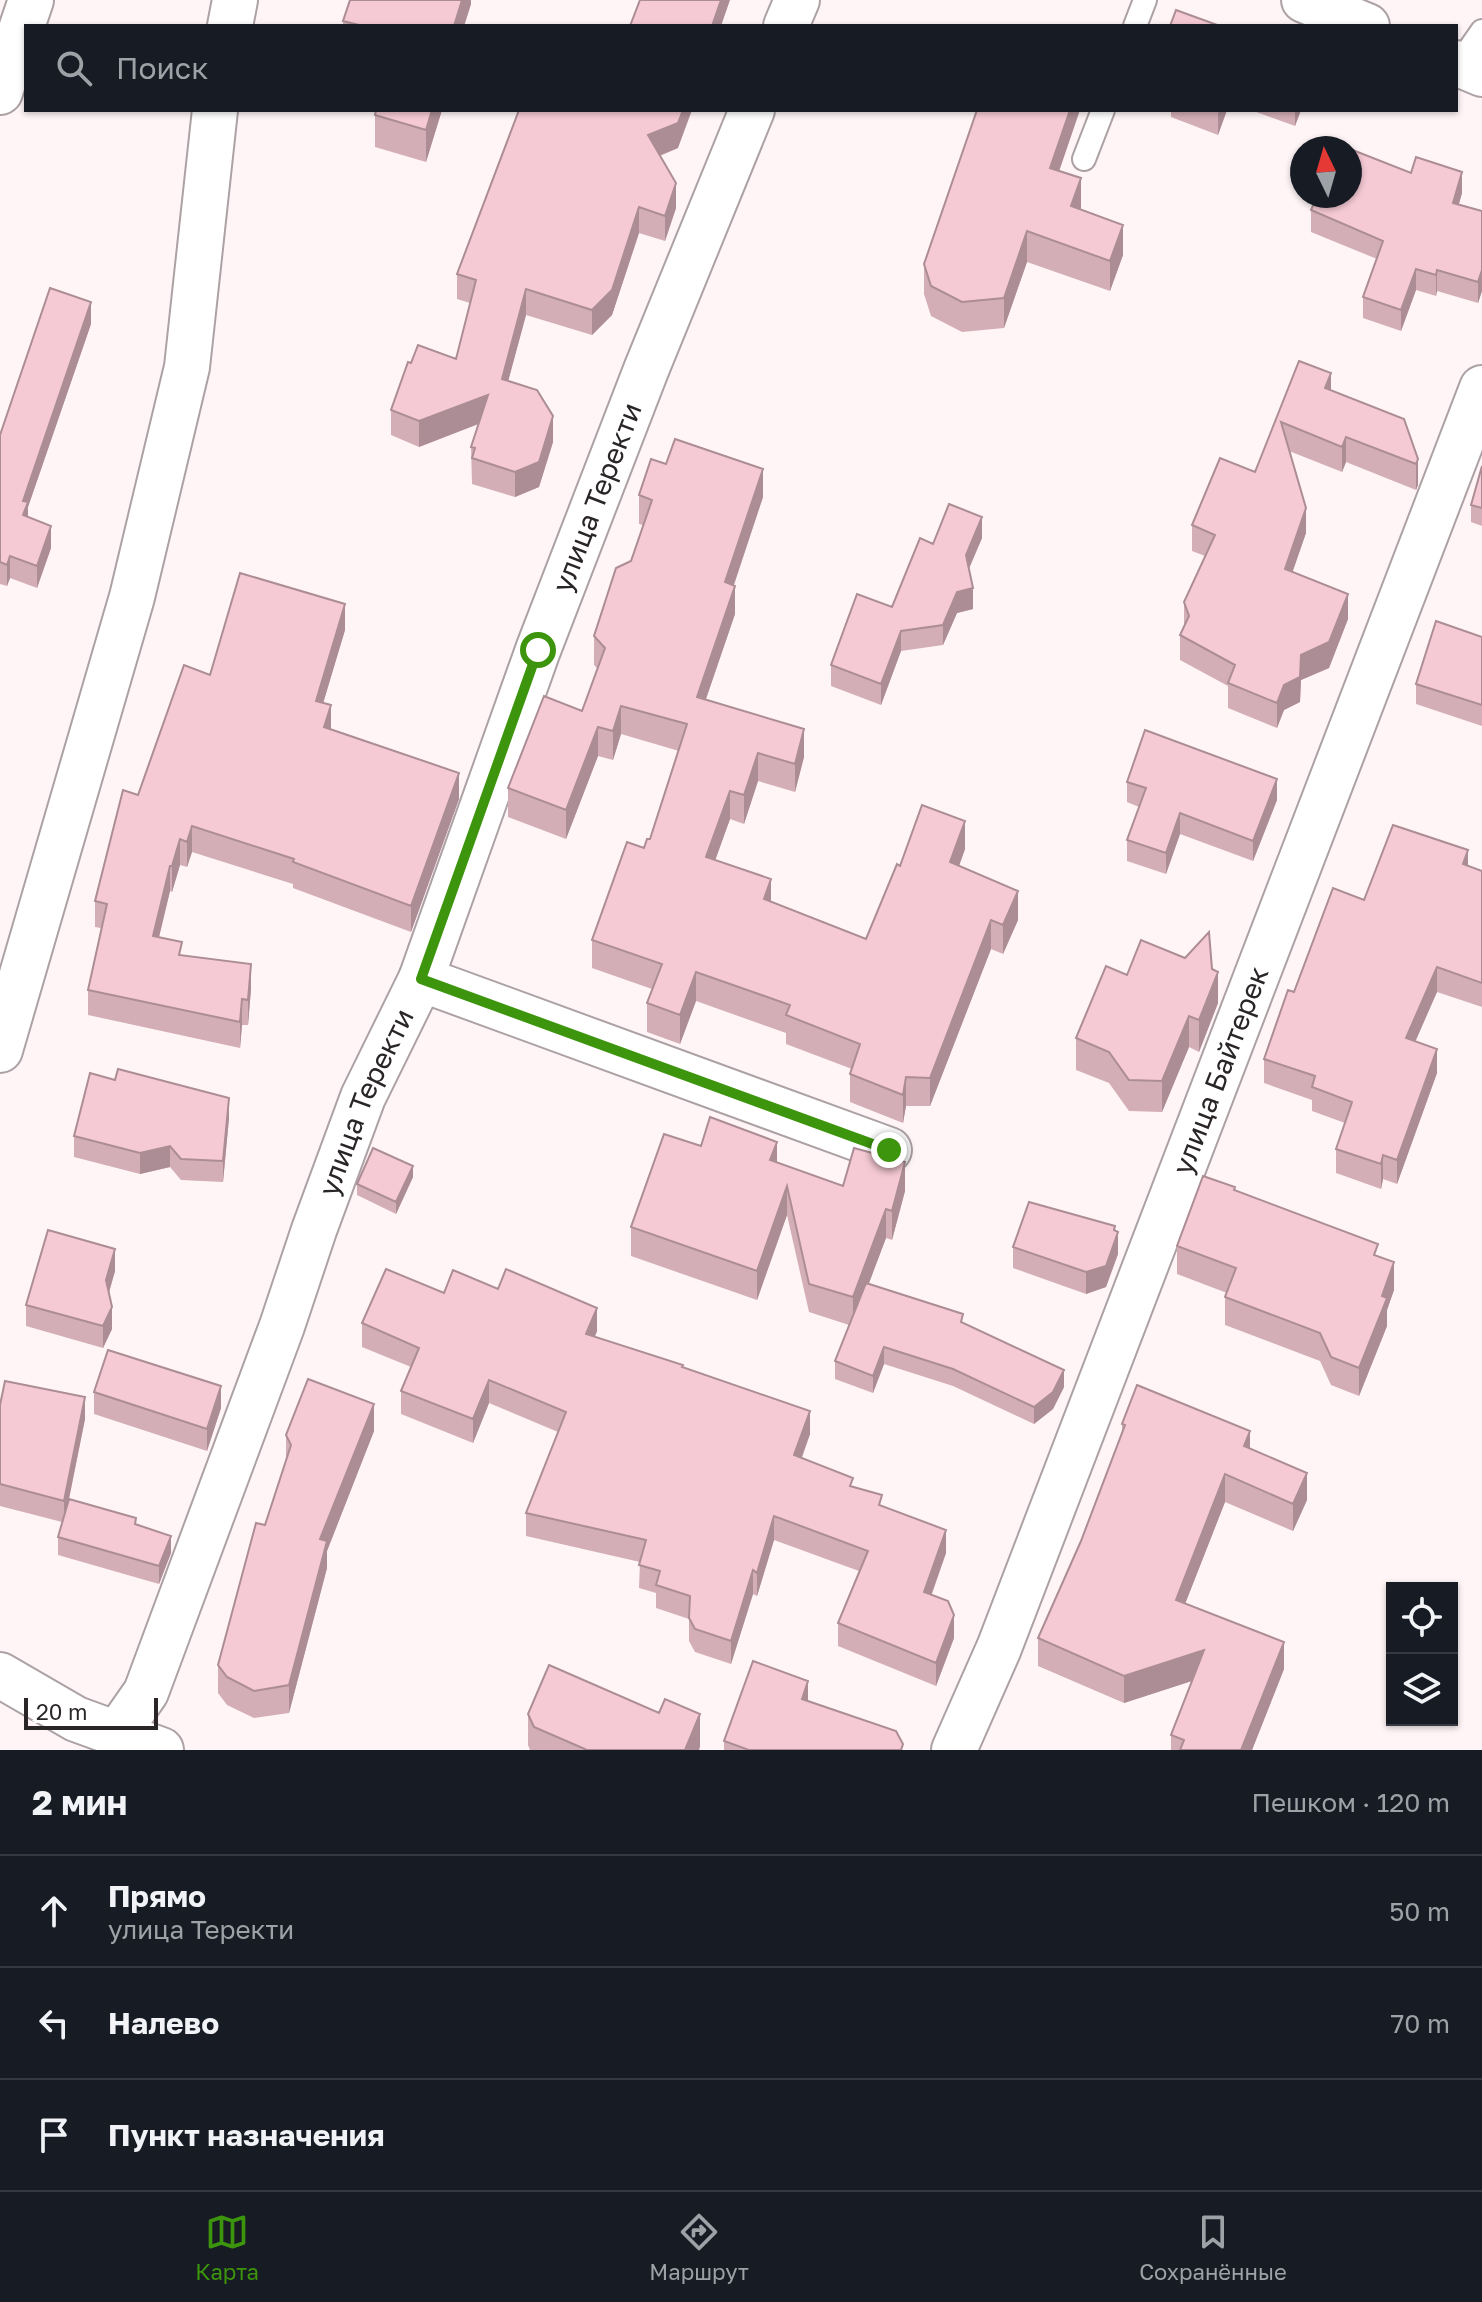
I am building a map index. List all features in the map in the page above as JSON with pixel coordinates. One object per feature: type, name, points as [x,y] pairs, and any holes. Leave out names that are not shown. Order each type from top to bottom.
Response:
[{"type":"street","points":[[0,92],[31,0]]},
{"type":"street","points":[[230,24],[235,0]]},
{"type":"street","points":[[787,24],[797,0]]},
{"type":"street","points":[[1304,0],[1362,24]]},
{"type":"street","points":[[0,1050],[132,597],[187,367],[215,112]]},
{"type":"street","name":"улица Теректи","points":[[116,1735],[146,1692],[363,1097],[421,979],[544,635],[646,370],[751,112]]},
{"type":"street","name":"улица Байтерек","points":[[954,1750],[999,1648],[1482,388]]},
{"type":"street","points":[[421,979],[889,1150]]},
{"type":"street","points":[[0,1675],[76,1719],[161,1750]]},
{"type":"lane","points":[[1136,24],[1145,0]]},
{"type":"lane","points":[[1084,159],[1102,112]]},
{"type":"building","points":[[350,0],[462,0],[455,24],[355,24],[343,21]]},
{"type":"building","points":[[640,0],[721,0],[713,24],[631,24]]},
{"type":"building","points":[[1176,10],[1214,24],[1171,24]]},
{"type":"building","points":[[376,112],[431,112],[426,130],[375,115]]},
{"type":"building","points":[[518,112],[682,112],[678,123],[648,135],[676,183],[665,216],[639,207],[612,290],[592,310],[526,289],[502,379],[537,390],[553,416],[539,462],[515,472],[472,458],[475,448],[471,447],[488,395],[419,421],[391,410],[408,362],[411,363],[418,345],[456,359],[476,280],[457,274]]},
{"type":"building","points":[[976,112],[1069,112],[1050,168],[1081,178],[1071,206],[1123,225],[1110,261],[1027,231],[1004,298],[962,302],[931,286],[924,264]]},
{"type":"building","points":[[1362,154],[1411,173],[1416,157],[1462,172],[1453,203],[1482,211],[1482,270],[1478,282],[1437,270],[1436,275],[1416,269],[1401,310],[1363,297],[1383,241],[1311,210],[1362,208]]},
{"type":"building","points":[[50,288],[91,302],[23,501],[28,502],[23,515],[51,526],[37,566],[10,556],[7,565],[0,562],[0,435]]},
{"type":"building","points":[[1299,361],[1331,373],[1325,388],[1404,419],[1418,459],[1416,464],[1346,437],[1342,447],[1281,422],[1306,508],[1285,569],[1348,594],[1329,642],[1301,655],[1300,677],[1284,685],[1277,703],[1228,683],[1235,665],[1180,635],[1189,616],[1184,602],[1215,535],[1192,525],[1220,458],[1255,472]]},
{"type":"building","points":[[675,439],[763,469],[725,582],[735,586],[697,697],[804,729],[795,764],[758,753],[744,795],[730,791],[706,857],[771,879],[764,899],[866,939],[897,864],[900,866],[922,805],[965,821],[950,862],[1018,891],[1003,925],[991,920],[930,1078],[906,1077],[903,1095],[850,1074],[860,1044],[786,1015],[790,1005],[696,972],[680,1015],[647,1003],[662,964],[592,940],[627,842],[644,848],[647,839],[650,839],[687,724],[621,706],[613,731],[598,727],[566,810],[508,788],[544,696],[582,711],[605,648],[594,636],[616,568],[631,561],[652,500],[639,495],[651,459],[666,464]]},
{"type":"building","points":[[1482,466],[1482,508],[1471,505]]},
{"type":"building","points":[[949,504],[982,517],[966,555],[973,588],[957,592],[943,625],[901,631],[881,684],[831,665],[857,594],[892,607],[920,538],[933,544]]},
{"type":"building","points":[[240,573],[345,604],[316,701],[331,705],[324,727],[459,773],[411,906],[293,862],[294,859],[192,826],[187,842],[180,839],[153,936],[182,942],[179,955],[251,964],[248,1000],[242,999],[240,1022],[88,990],[107,904],[95,901],[123,790],[138,795],[184,665],[210,675]]},
{"type":"building","points":[[1436,621],[1482,637],[1482,705],[1416,684]]},
{"type":"building","points":[[1145,730],[1277,779],[1253,841],[1180,813],[1166,853],[1127,840],[1146,788],[1127,782]]},
{"type":"building","points":[[1393,825],[1468,850],[1463,864],[1482,871],[1482,983],[1437,967],[1406,1038],[1437,1049],[1397,1160],[1383,1155],[1381,1164],[1336,1149],[1352,1102],[1312,1087],[1315,1076],[1264,1059],[1288,990],[1294,992],[1333,888],[1364,900]]},
{"type":"building","points":[[1209,932],[1212,969],[1218,972],[1199,1020],[1189,1016],[1162,1081],[1129,1080],[1109,1052],[1076,1038],[1106,966],[1127,975],[1141,940],[1185,958]]},
{"type":"building","points":[[118,1069],[229,1098],[223,1161],[181,1159],[170,1146],[140,1153],[74,1136],[90,1073],[115,1080]]},
{"type":"building","points":[[710,1117],[777,1142],[770,1160],[843,1186],[854,1148],[905,1162],[892,1211],[886,1209],[853,1297],[809,1284],[787,1186],[757,1271],[631,1227],[664,1134],[701,1146]]},
{"type":"building","points":[[373,1148],[413,1166],[396,1202],[357,1184]]},
{"type":"building","points":[[1203,1176],[1378,1244],[1374,1255],[1394,1262],[1382,1296],[1387,1298],[1359,1368],[1331,1357],[1320,1333],[1225,1297],[1236,1268],[1177,1246]]},
{"type":"building","points":[[1029,1202],[1115,1226],[1114,1230],[1118,1232],[1106,1266],[1086,1272],[1013,1247]]},
{"type":"building","points":[[48,1230],[115,1249],[106,1280],[112,1307],[103,1326],[26,1305]]},
{"type":"building","points":[[386,1269],[444,1293],[453,1270],[498,1289],[506,1269],[597,1308],[586,1334],[810,1411],[794,1455],[853,1478],[850,1486],[882,1495],[879,1505],[946,1530],[924,1592],[948,1601],[954,1615],[936,1663],[838,1623],[868,1551],[774,1516],[757,1573],[753,1570],[731,1641],[695,1629],[689,1618],[690,1596],[656,1585],[660,1571],[639,1565],[646,1540],[526,1513],[566,1412],[489,1380],[473,1419],[401,1391],[419,1348],[362,1323]]},
{"type":"building","points":[[866,1283],[963,1314],[961,1322],[1064,1370],[1053,1392],[1034,1407],[953,1369],[884,1347],[873,1376],[835,1361]]},
{"type":"building","points":[[108,1350],[221,1386],[207,1429],[94,1392]]},
{"type":"building","points":[[308,1379],[374,1404],[320,1539],[327,1541],[289,1685],[254,1691],[227,1677],[218,1665],[256,1523],[265,1525],[291,1445],[286,1435]]},
{"type":"building","points":[[5,1381],[85,1397],[64,1501],[0,1484],[0,1405]]},
{"type":"building","points":[[1137,1385],[1250,1431],[1244,1446],[1307,1473],[1293,1504],[1225,1474],[1176,1600],[1284,1642],[1241,1750],[1180,1750],[1184,1740],[1171,1735],[1204,1650],[1124,1676],[1038,1638],[1081,1541]]},
{"type":"building","points":[[69,1499],[136,1518],[135,1524],[171,1536],[159,1566],[58,1537]]},
{"type":"building","points":[[753,1661],[808,1681],[802,1699],[896,1731],[903,1744],[901,1750],[749,1750],[724,1741]]},
{"type":"building","points":[[549,1665],[659,1713],[665,1699],[700,1714],[685,1750],[587,1750],[534,1727],[528,1714]]},
{"type":"route","points":[[538,650],[421,979],[889,1150]]}]
